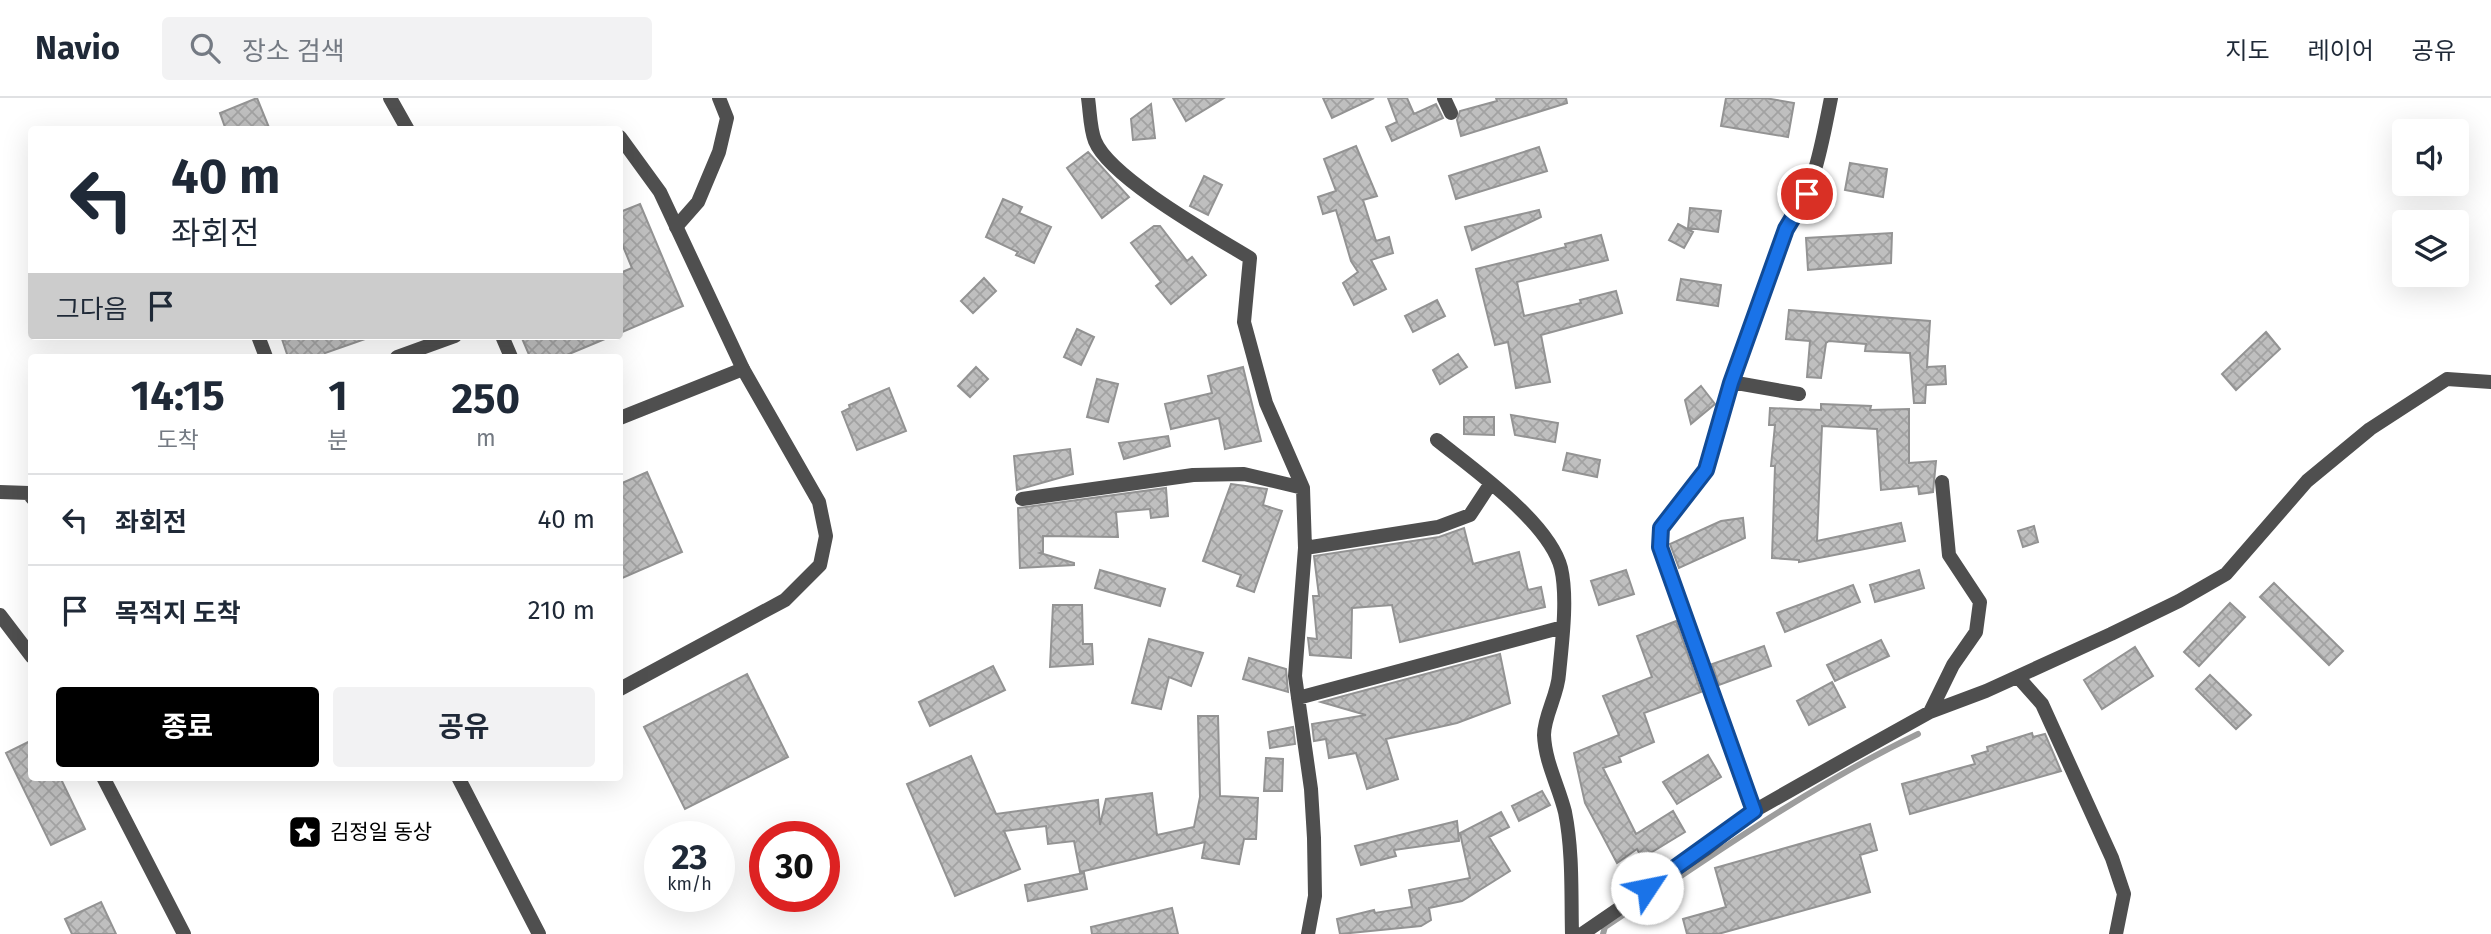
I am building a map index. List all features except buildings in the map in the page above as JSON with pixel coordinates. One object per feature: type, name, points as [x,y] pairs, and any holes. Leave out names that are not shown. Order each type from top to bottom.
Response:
[{"type":"street","points":[[390,98],[406,126]]},
{"type":"street","points":[[676,228],[698,202],[719,152],[727,118],[719,98]]},
{"type":"street","points":[[1088,98],[1095,142],[1119,170],[1173,212],[1250,258],[1244,322],[1266,402],[1303,488],[1305,548],[1294,676],[1311,789],[1314,838],[1315,896],[1308,934]]},
{"type":"street","points":[[1444,98],[1451,113]]},
{"type":"street","points":[[1754,811],[1660,547],[1661,528],[1706,470],[1731,383],[1786,229],[1814,179],[1831,98]]},
{"type":"street","points":[[623,141],[660,192],[743,369],[819,502],[826,536],[820,565],[785,600],[623,687]]},
{"type":"street","points":[[405,354],[444,340]]},
{"type":"street","points":[[623,417],[743,369]]},
{"type":"street","points":[[1582,934],[1706,849],[1754,811],[1930,712],[2018,677],[2179,601],[2226,573],[2307,481],[2370,429],[2446,379],[2491,382]]},
{"type":"street","points":[[1731,383],[1799,394]]},
{"type":"street","points":[[1437,440],[1491,483],[1547,538],[1561,569],[1563,627],[1558,687],[1544,734],[1553,778],[1564,811],[1571,863],[1572,934]]},
{"type":"street","points":[[1022,499],[1194,475],[1244,474],[1303,488]]},
{"type":"street","points":[[1930,712],[1953,665],[1976,632],[1980,601],[1949,555],[1942,482]]},
{"type":"street","points":[[1305,548],[1438,527],[1470,515],[1491,483]]},
{"type":"street","points":[[0,492],[28,494]]},
{"type":"street","points":[[0,615],[28,652]]},
{"type":"street","points":[[1298,698],[1563,627]]},
{"type":"street","points":[[2018,677],[2042,704],[2112,858],[2123,894],[2116,934]]},
{"type":"street","points":[[105,781],[184,934]]},
{"type":"street","points":[[460,781],[539,934]]},
{"type":"waterway","points":[[1603,934],[1605,927],[1758,825],[1837,777],[1918,734]]},
{"type":"place","name":"김정일 동상","points":[[305,832]]},
{"type":"route","points":[[1647,888],[1706,849],[1754,811],[1660,547],[1661,528],[1706,470],[1731,383],[1749,340],[1765,286],[1786,229],[1807,194]]}]
